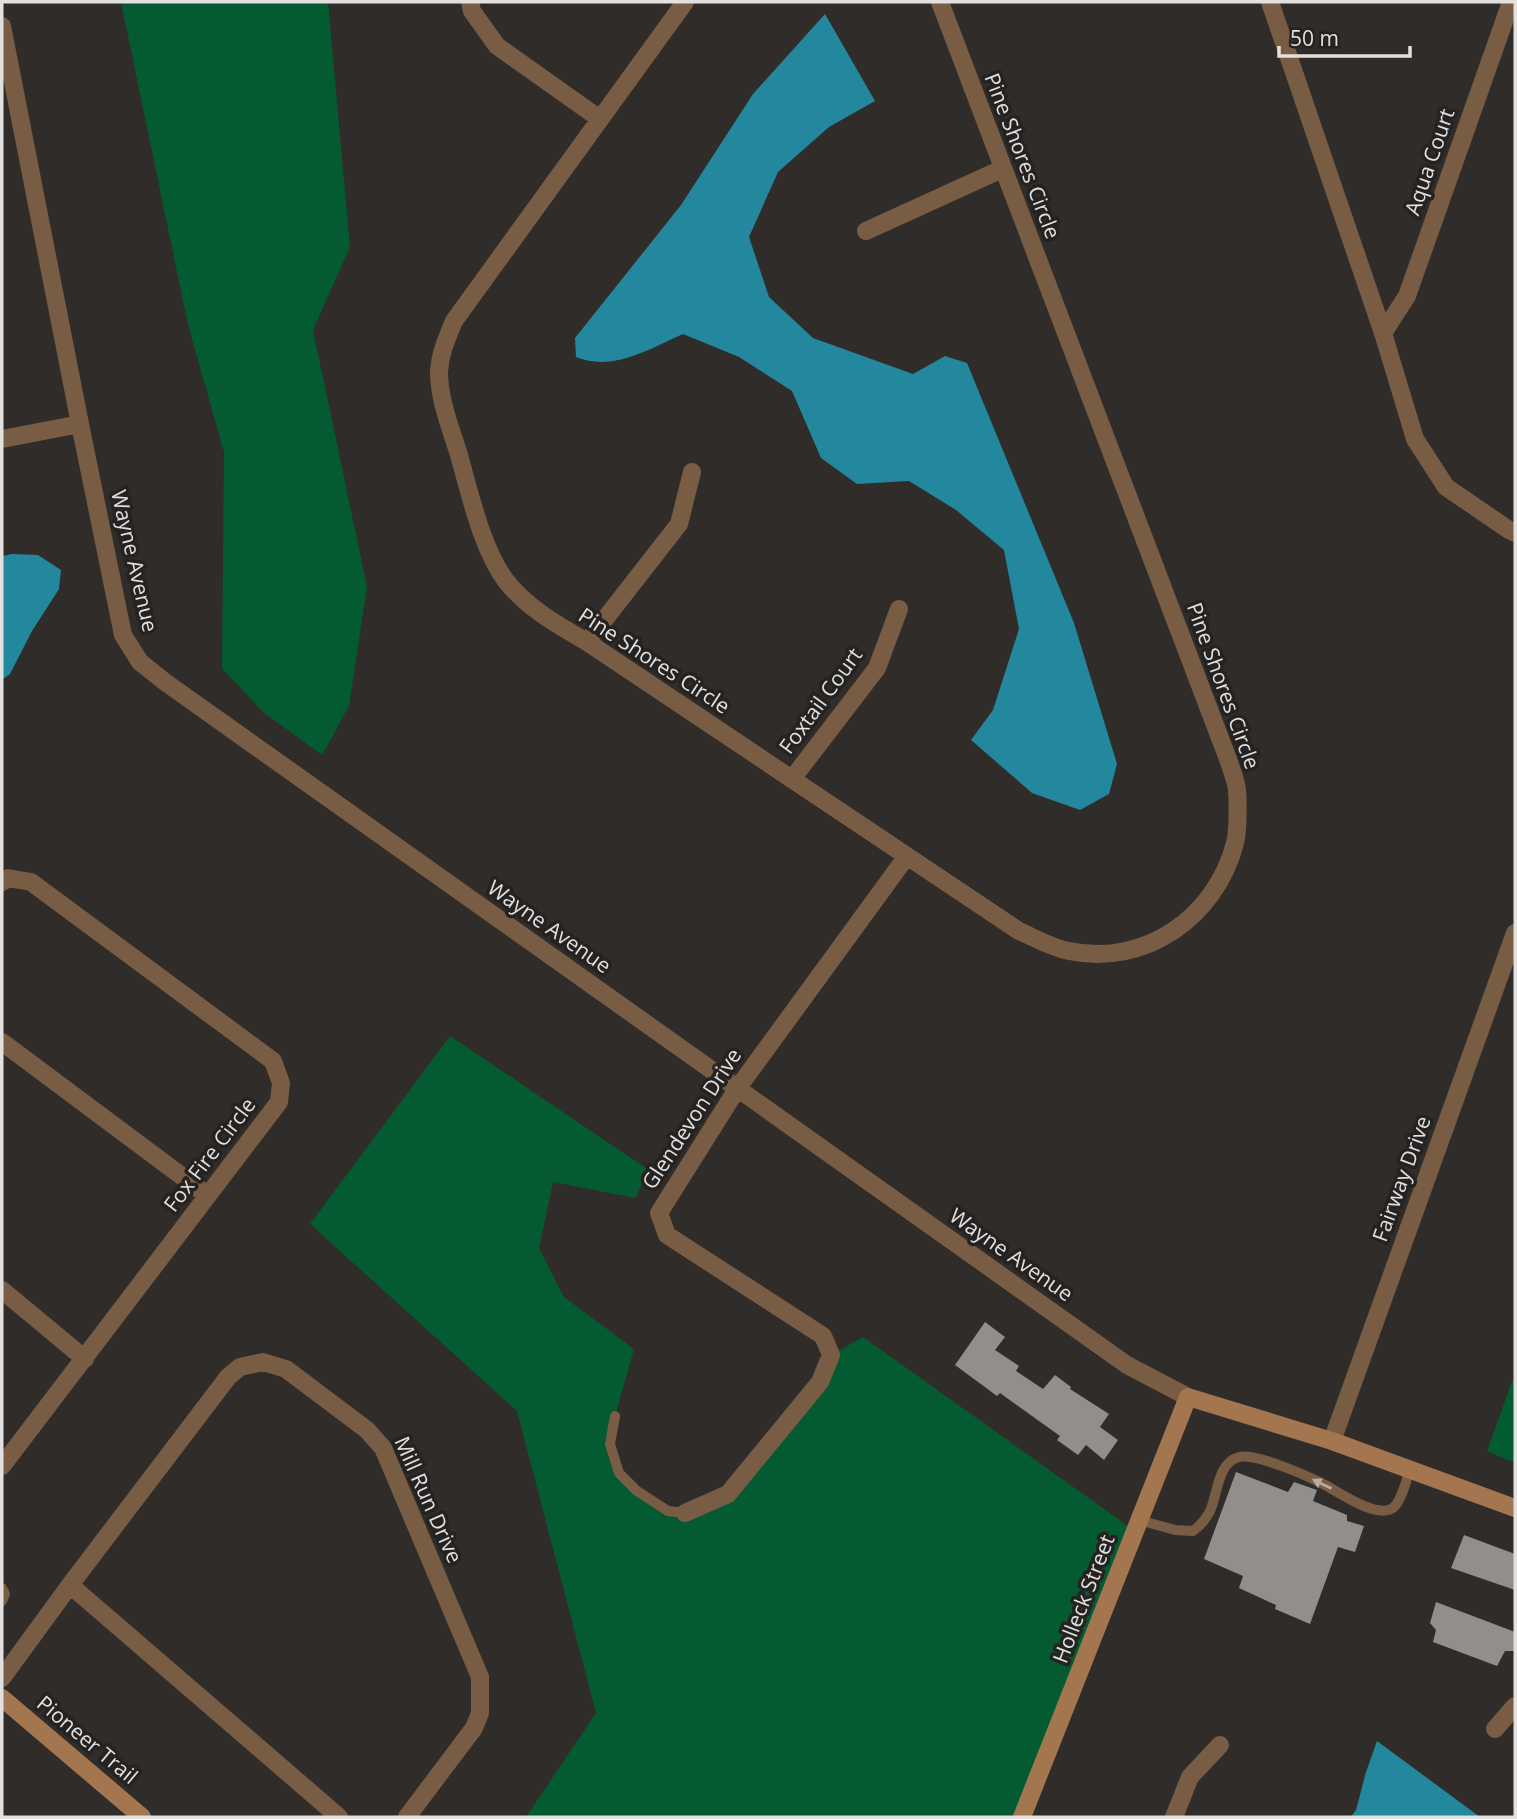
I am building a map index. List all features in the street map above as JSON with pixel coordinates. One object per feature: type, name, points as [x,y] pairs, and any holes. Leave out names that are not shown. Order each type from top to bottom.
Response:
[{"type":"street","points":[[470,2],[472,11],[497,46],[600,119]]},
{"type":"street","name":"Pine Shores Circle","points":[[685,2],[454,321],[442,350],[439,373],[443,401],[483,537],[504,578],[516,593],[545,617],[587,642],[1019,931],[1067,951],[1104,954],[1139,948],[1171,933],[1202,908],[1220,882],[1236,842],[1237,790],[1228,759],[940,2]]},
{"type":"street","points":[[1270,2],[1415,439],[1446,487],[1515,533]]},
{"type":"street","name":"Aqua Court","points":[[1382,333],[1407,296],[1511,2]]},
{"type":"street","name":"Wayne Avenue","points":[[2,26],[123,635],[140,662],[1127,1365],[1188,1396],[1332,1441],[1515,1508]]},
{"type":"street","points":[[866,231],[1003,169]]},
{"type":"street","points":[[2,439],[80,424]]},
{"type":"street","points":[[587,642],[679,524],[692,472]]},
{"type":"street","name":"Foxtail Court","points":[[792,779],[877,668],[899,609]]},
{"type":"street","name":"Glendevon Drive","points":[[685,1513],[728,1494],[820,1382],[831,1355],[823,1336],[667,1235],[659,1213],[737,1089],[906,856]]},
{"type":"street","name":"Fox Fire Circle","points":[[2,882],[8,878],[31,882],[273,1061],[281,1083],[279,1102],[2,1466]]},
{"type":"street","name":"Fairway Drive","points":[[1332,1441],[1515,933]]},
{"type":"street","points":[[2,1042],[207,1195]]},
{"type":"street","points":[[2,1290],[85,1359]]},
{"type":"street","name":"Mill Run Drive","points":[[2,1678],[228,1377],[240,1367],[263,1362],[286,1369],[367,1430],[383,1448],[480,1677],[481,1713],[474,1728],[407,1817]]},
{"type":"street","name":"Holleck Street","points":[[1022,1817],[1188,1396]]},
{"type":"street","points":[[70,1584],[339,1817]]},
{"type":"street","name":"Pioneer Trail","points":[[2,1698],[142,1817]]},
{"type":"street","points":[[1495,1729],[1515,1706]]},
{"type":"street","points":[[1174,1817],[1190,1777],[1220,1745]]},
{"type":"lane","points":[[615,1416],[610,1444],[619,1474],[637,1491],[668,1511],[685,1513]]},
{"type":"lane","points":[[1139,1520],[1175,1530],[1193,1531],[1203,1522],[1210,1510],[1225,1468],[1231,1461],[1241,1457],[1259,1459],[1307,1477],[1367,1507],[1384,1511],[1391,1510],[1396,1505],[1410,1469]]},
{"type":"lane","points":[[2,1588],[5,1594],[2,1601]]},
{"type":"green space","points":[[121,2],[328,2],[350,247],[313,330],[367,587],[349,706],[322,755],[263,712],[222,668],[224,452],[188,325]]},
{"type":"green space","points":[[450,1036],[649,1170],[635,1198],[553,1182],[539,1248],[564,1297],[634,1349],[610,1444],[619,1473],[668,1511],[728,1494],[831,1355],[863,1337],[1135,1531],[1026,1817],[526,1817],[596,1713],[517,1411],[310,1224]]},
{"type":"green space","points":[[1515,1373],[1515,1463],[1487,1451]]},
{"type":"water","points":[[825,14],[875,101],[829,127],[778,172],[749,237],[769,297],[813,338],[913,374],[945,356],[967,363],[1074,623],[1117,764],[1109,794],[1080,810],[1032,793],[971,740],[993,710],[1019,629],[1004,550],[956,510],[909,481],[857,484],[821,458],[792,391],[739,357],[683,334],[631,357],[604,362],[576,357],[575,338],[681,205],[753,94]]},
{"type":"water","points":[[38,555],[61,570],[59,589],[32,631],[10,674],[2,680],[2,556]]},
{"type":"water","points":[[1377,1741],[1480,1817],[1351,1817],[1356,1810]]},
{"type":"building","points":[[985,1322],[1005,1337],[995,1350],[1019,1366],[1016,1371],[1043,1389],[1055,1375],[1071,1387],[1070,1389],[1109,1414],[1100,1427],[1118,1440],[1104,1460],[1086,1445],[1078,1455],[1057,1440],[1060,1436],[1000,1393],[997,1396],[955,1365]]},
{"type":"building","points":[[1236,1472],[1288,1492],[1294,1482],[1317,1490],[1313,1501],[1347,1515],[1347,1521],[1364,1526],[1355,1552],[1338,1547],[1310,1624],[1275,1609],[1276,1605],[1239,1588],[1243,1576],[1204,1559]]},
{"type":"building","points":[[1464,1535],[1515,1554],[1515,1590],[1451,1568]]},
{"type":"building","points":[[1436,1602],[1515,1632],[1514,1651],[1505,1651],[1497,1666],[1433,1642],[1436,1630],[1430,1623]]}]
